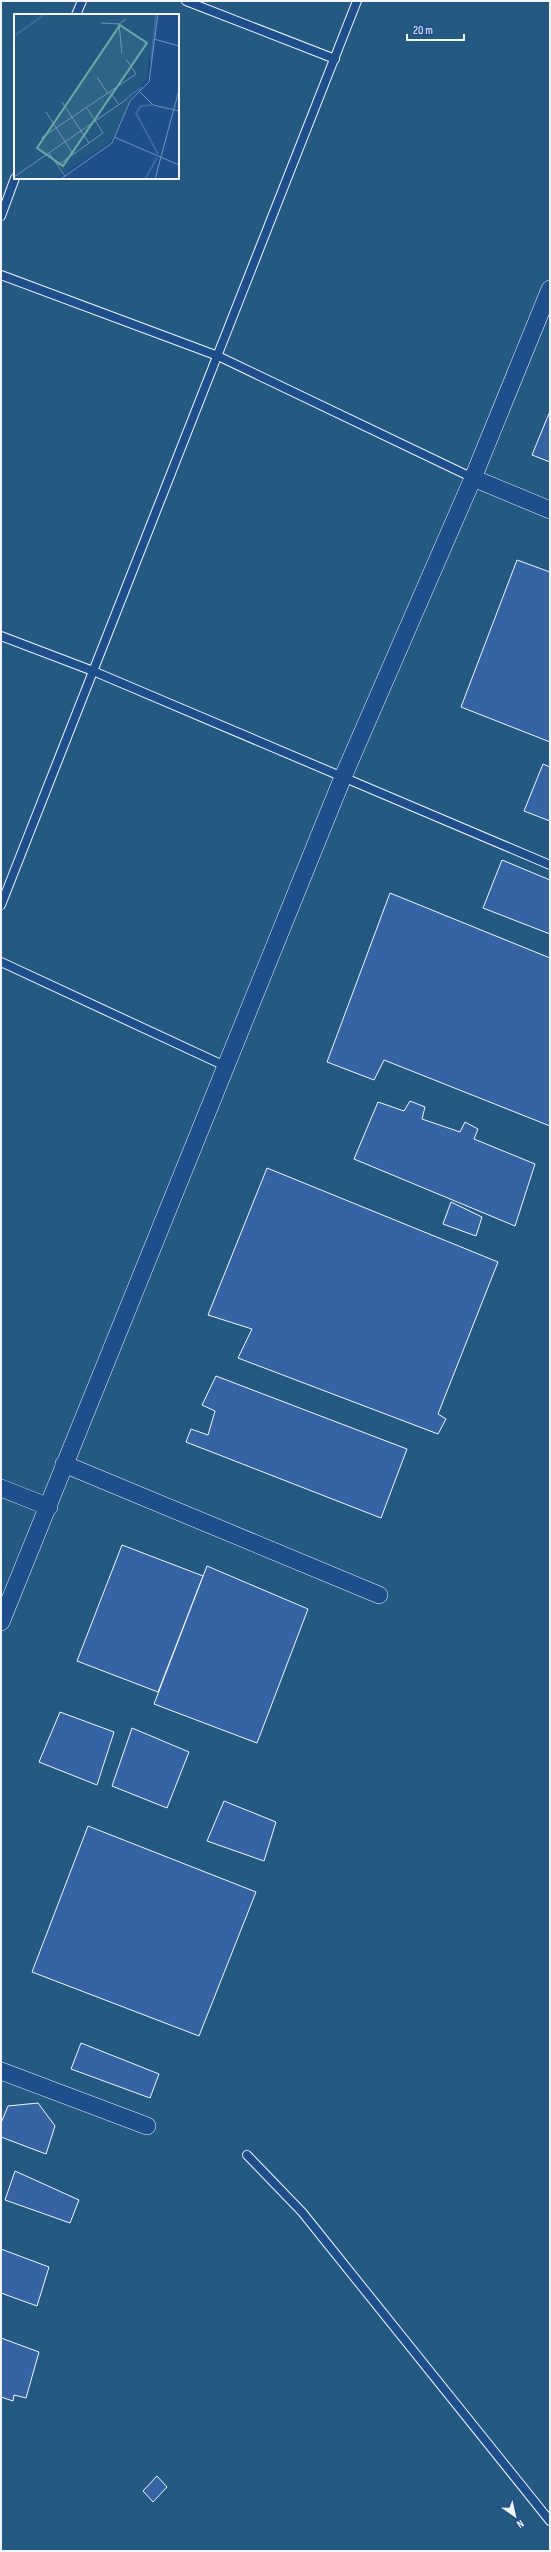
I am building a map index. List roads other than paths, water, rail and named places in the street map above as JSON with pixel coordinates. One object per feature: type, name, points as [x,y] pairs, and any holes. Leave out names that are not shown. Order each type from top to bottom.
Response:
[{"type":"street","points":[[1,1622],[343,777],[473,478],[550,289]]},
{"type":"street","points":[[473,478],[550,510]]},
{"type":"street","points":[[64,1464],[379,1595]]},
{"type":"street","points":[[1,1488],[48,1507]]},
{"type":"street","points":[[1,2071],[147,2126]]},
{"type":"lane","points":[[76,14],[82,1]]},
{"type":"lane","points":[[186,1],[334,58]]},
{"type":"lane","points":[[1,905],[357,1]]},
{"type":"lane","points":[[1,216],[15,179]]},
{"type":"lane","points":[[1,275],[218,356],[473,478]]},
{"type":"lane","points":[[1,636],[93,671],[550,865]]},
{"type":"lane","points":[[1,962],[225,1066]]},
{"type":"lane","points":[[247,2156],[302,2212],[550,2521]]}]
